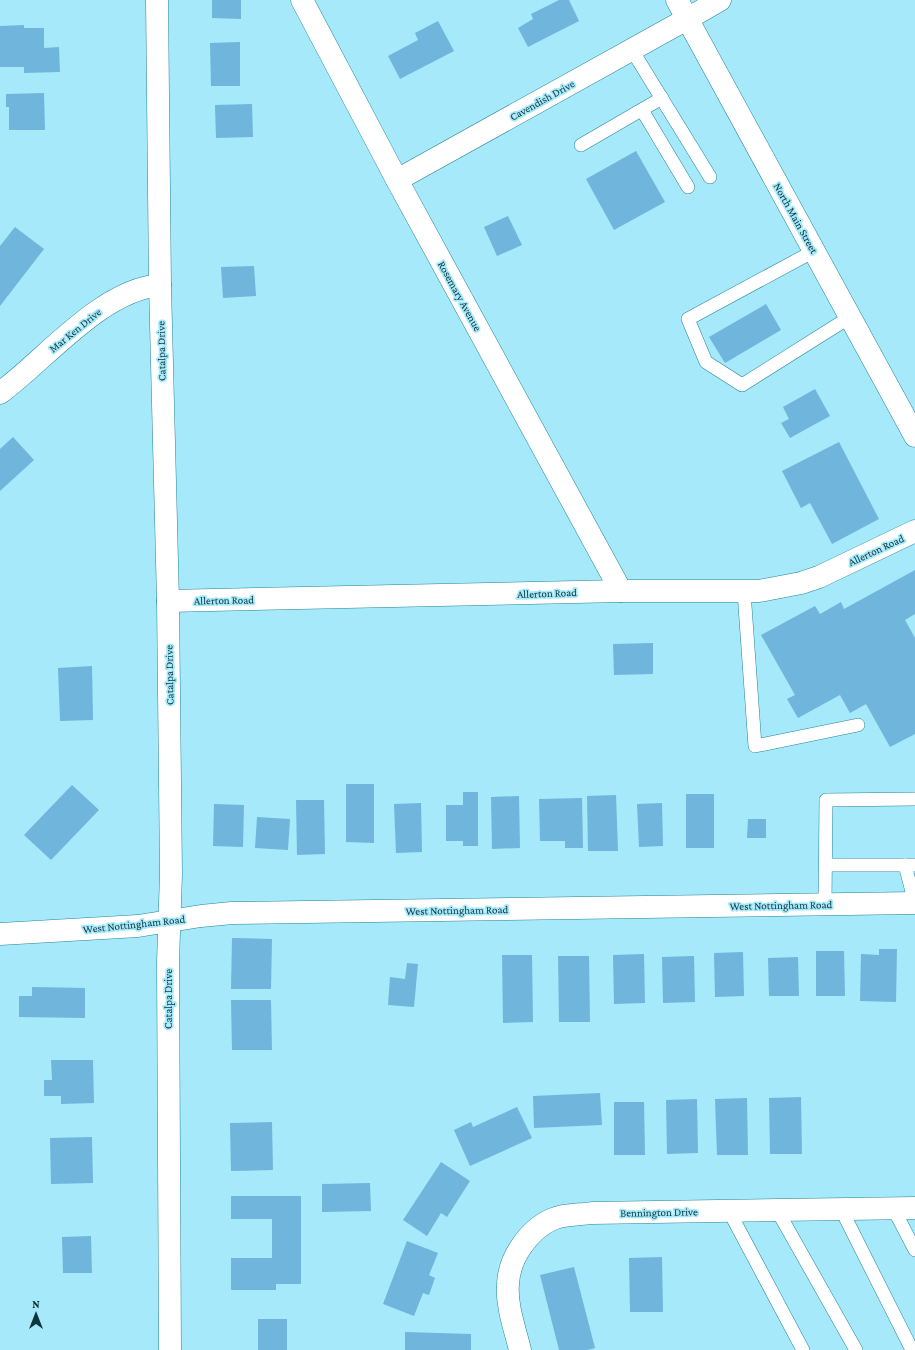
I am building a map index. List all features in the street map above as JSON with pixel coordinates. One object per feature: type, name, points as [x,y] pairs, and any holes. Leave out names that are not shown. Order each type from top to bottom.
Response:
[{"type":"street","name":"Catalpa Drive","points":[[157,0],[160,285],[168,601],[171,922],[168,962],[170,1350]]},
{"type":"street","name":"Rosemary Avenue","points":[[302,0],[397,180],[621,592]]},
{"type":"street","name":"Cavendish Drive","points":[[397,180],[632,50],[682,9],[720,0]]},
{"type":"street","name":"North Main Street","points":[[682,9],[915,436]]},
{"type":"street","name":"Mar Ken Drive","points":[[0,393],[23,376],[61,340],[111,302],[134,290],[160,285]]},
{"type":"street","name":"Allerton Road","points":[[168,601],[621,592],[759,592],[801,583],[819,577],[914,534]]},
{"type":"street","name":"West Nottingham Road","points":[[0,934],[99,929],[171,922],[201,916],[232,913],[915,903]]},
{"type":"street","name":"Bennington Drive","points":[[520,1350],[509,1302],[508,1284],[510,1268],[518,1251],[538,1228],[552,1219],[570,1215],[915,1208]]},
{"type":"lane","points":[[632,50],[710,177]]},
{"type":"lane","points":[[581,145],[662,98]]},
{"type":"lane","points":[[642,110],[688,187]]},
{"type":"lane","points":[[814,251],[688,319],[706,362],[742,384],[850,316]]},
{"type":"lane","points":[[744,592],[755,746],[858,725]]},
{"type":"lane","points":[[825,904],[826,800],[915,799]]},
{"type":"lane","points":[[826,865],[910,865],[915,903]]},
{"type":"lane","points":[[893,1208],[915,1250]]},
{"type":"lane","points":[[841,1209],[912,1350]]},
{"type":"lane","points":[[777,1210],[856,1350]]},
{"type":"lane","points":[[729,1211],[803,1350]]},
{"type":"building","points":[[212,0],[241,0],[241,19],[212,18]]},
{"type":"building","points":[[559,0],[569,0],[579,21],[528,47],[518,28],[533,19],[531,14]]},
{"type":"building","points":[[438,21],[454,51],[400,79],[388,56],[418,40],[415,33]]},
{"type":"building","points":[[24,25],[24,28],[44,28],[44,48],[59,47],[60,72],[24,73],[24,67],[0,67],[0,26]]},
{"type":"building","points":[[240,42],[240,86],[211,86],[210,43]]},
{"type":"building","points":[[44,93],[45,130],[9,130],[9,107],[6,107],[6,94]]},
{"type":"building","points":[[252,104],[253,137],[216,138],[215,105]]},
{"type":"building","points":[[636,151],[665,202],[614,230],[586,179]]},
{"type":"building","points":[[508,216],[522,245],[497,256],[484,227]]},
{"type":"building","points":[[15,227],[44,249],[0,306],[0,246]]},
{"type":"building","points":[[254,266],[256,296],[223,298],[221,267]]},
{"type":"building","points":[[766,304],[781,330],[725,363],[709,337]]},
{"type":"building","points":[[815,389],[830,416],[790,438],[781,423],[789,419],[783,407]]},
{"type":"building","points":[[13,437],[34,460],[0,491],[0,449]]},
{"type":"building","points":[[839,442],[879,519],[832,544],[810,503],[801,508],[782,471]]},
{"type":"building","points":[[915,570],[915,614],[905,620],[915,638],[915,734],[890,747],[866,704],[850,713],[840,695],[798,718],[787,699],[795,695],[761,635],[815,606],[820,614],[841,602],[844,609]]},
{"type":"building","points":[[653,643],[653,674],[614,675],[613,644]]},
{"type":"building","points":[[92,666],[93,720],[60,721],[58,668]]},
{"type":"building","points":[[346,784],[374,784],[374,843],[346,842]]},
{"type":"building","points":[[72,785],[99,810],[51,860],[24,835]]},
{"type":"building","points":[[463,792],[478,792],[478,846],[463,846],[463,841],[446,841],[446,805],[463,805]]},
{"type":"building","points":[[686,794],[714,794],[714,848],[686,848]]},
{"type":"building","points":[[616,795],[618,851],[588,851],[587,796]]},
{"type":"building","points":[[519,796],[520,848],[492,849],[491,797]]},
{"type":"building","points":[[582,798],[583,848],[565,848],[565,841],[540,841],[539,799]]},
{"type":"building","points":[[296,800],[324,800],[325,854],[297,855]]},
{"type":"building","points":[[421,803],[422,852],[396,853],[394,804]]},
{"type":"building","points":[[662,803],[663,846],[639,847],[637,804]]},
{"type":"building","points":[[214,804],[244,805],[243,847],[213,846]]},
{"type":"building","points":[[257,817],[290,819],[288,850],[255,848]]},
{"type":"building","points":[[748,819],[766,819],[766,838],[747,838]]},
{"type":"building","points":[[232,938],[272,939],[271,989],[231,989]]},
{"type":"building","points":[[879,949],[897,949],[896,1002],[860,1001],[861,954],[879,955]]},
{"type":"building","points":[[816,951],[844,951],[845,996],[816,996]]},
{"type":"building","points":[[743,952],[744,996],[715,997],[714,953]]},
{"type":"building","points":[[644,954],[645,1003],[614,1004],[613,955]]},
{"type":"building","points":[[502,955],[532,955],[533,1022],[503,1023]]},
{"type":"building","points":[[558,956],[589,956],[590,1022],[559,1022]]},
{"type":"building","points":[[694,956],[695,1002],[663,1003],[662,957]]},
{"type":"building","points":[[798,957],[799,996],[769,996],[768,958]]},
{"type":"building","points":[[407,963],[418,964],[414,1007],[388,1005],[390,977],[405,979]]},
{"type":"building","points":[[32,987],[85,988],[85,1018],[19,1017],[19,996],[32,996]]},
{"type":"building","points":[[231,1000],[271,1000],[272,1050],[232,1050]]},
{"type":"building","points":[[51,1060],[93,1060],[94,1103],[61,1104],[61,1096],[44,1096],[44,1080],[52,1080]]},
{"type":"building","points":[[600,1093],[602,1125],[534,1128],[533,1096]]},
{"type":"building","points":[[801,1097],[802,1154],[770,1154],[769,1098]]},
{"type":"building","points":[[747,1098],[748,1155],[717,1155],[715,1099]]},
{"type":"building","points":[[697,1099],[698,1153],[667,1154],[666,1100]]},
{"type":"building","points":[[614,1102],[644,1102],[645,1155],[614,1155]]},
{"type":"building","points":[[517,1107],[532,1138],[470,1166],[454,1130],[471,1122],[473,1127]]},
{"type":"building","points":[[272,1122],[273,1170],[231,1171],[230,1123]]},
{"type":"building","points":[[92,1137],[93,1183],[51,1184],[50,1138]]},
{"type":"building","points":[[441,1162],[470,1181],[447,1217],[441,1213],[427,1236],[403,1220]]},
{"type":"building","points":[[370,1183],[371,1211],[322,1212],[322,1184]]},
{"type":"building","points":[[231,1196],[301,1196],[301,1284],[276,1284],[276,1290],[231,1290],[231,1258],[272,1258],[272,1219],[231,1219]]},
{"type":"building","points":[[91,1236],[92,1273],[63,1273],[62,1237]]},
{"type":"building","points":[[407,1241],[438,1253],[429,1275],[435,1278],[429,1295],[423,1293],[414,1316],[383,1304]]},
{"type":"building","points":[[662,1257],[663,1312],[630,1312],[629,1258]]},
{"type":"building","points":[[574,1267],[595,1348],[587,1350],[559,1350],[540,1275]]},
{"type":"building","points":[[258,1319],[287,1319],[287,1350],[258,1350]]},
{"type":"building","points":[[405,1332],[471,1334],[471,1350],[405,1350]]}]
